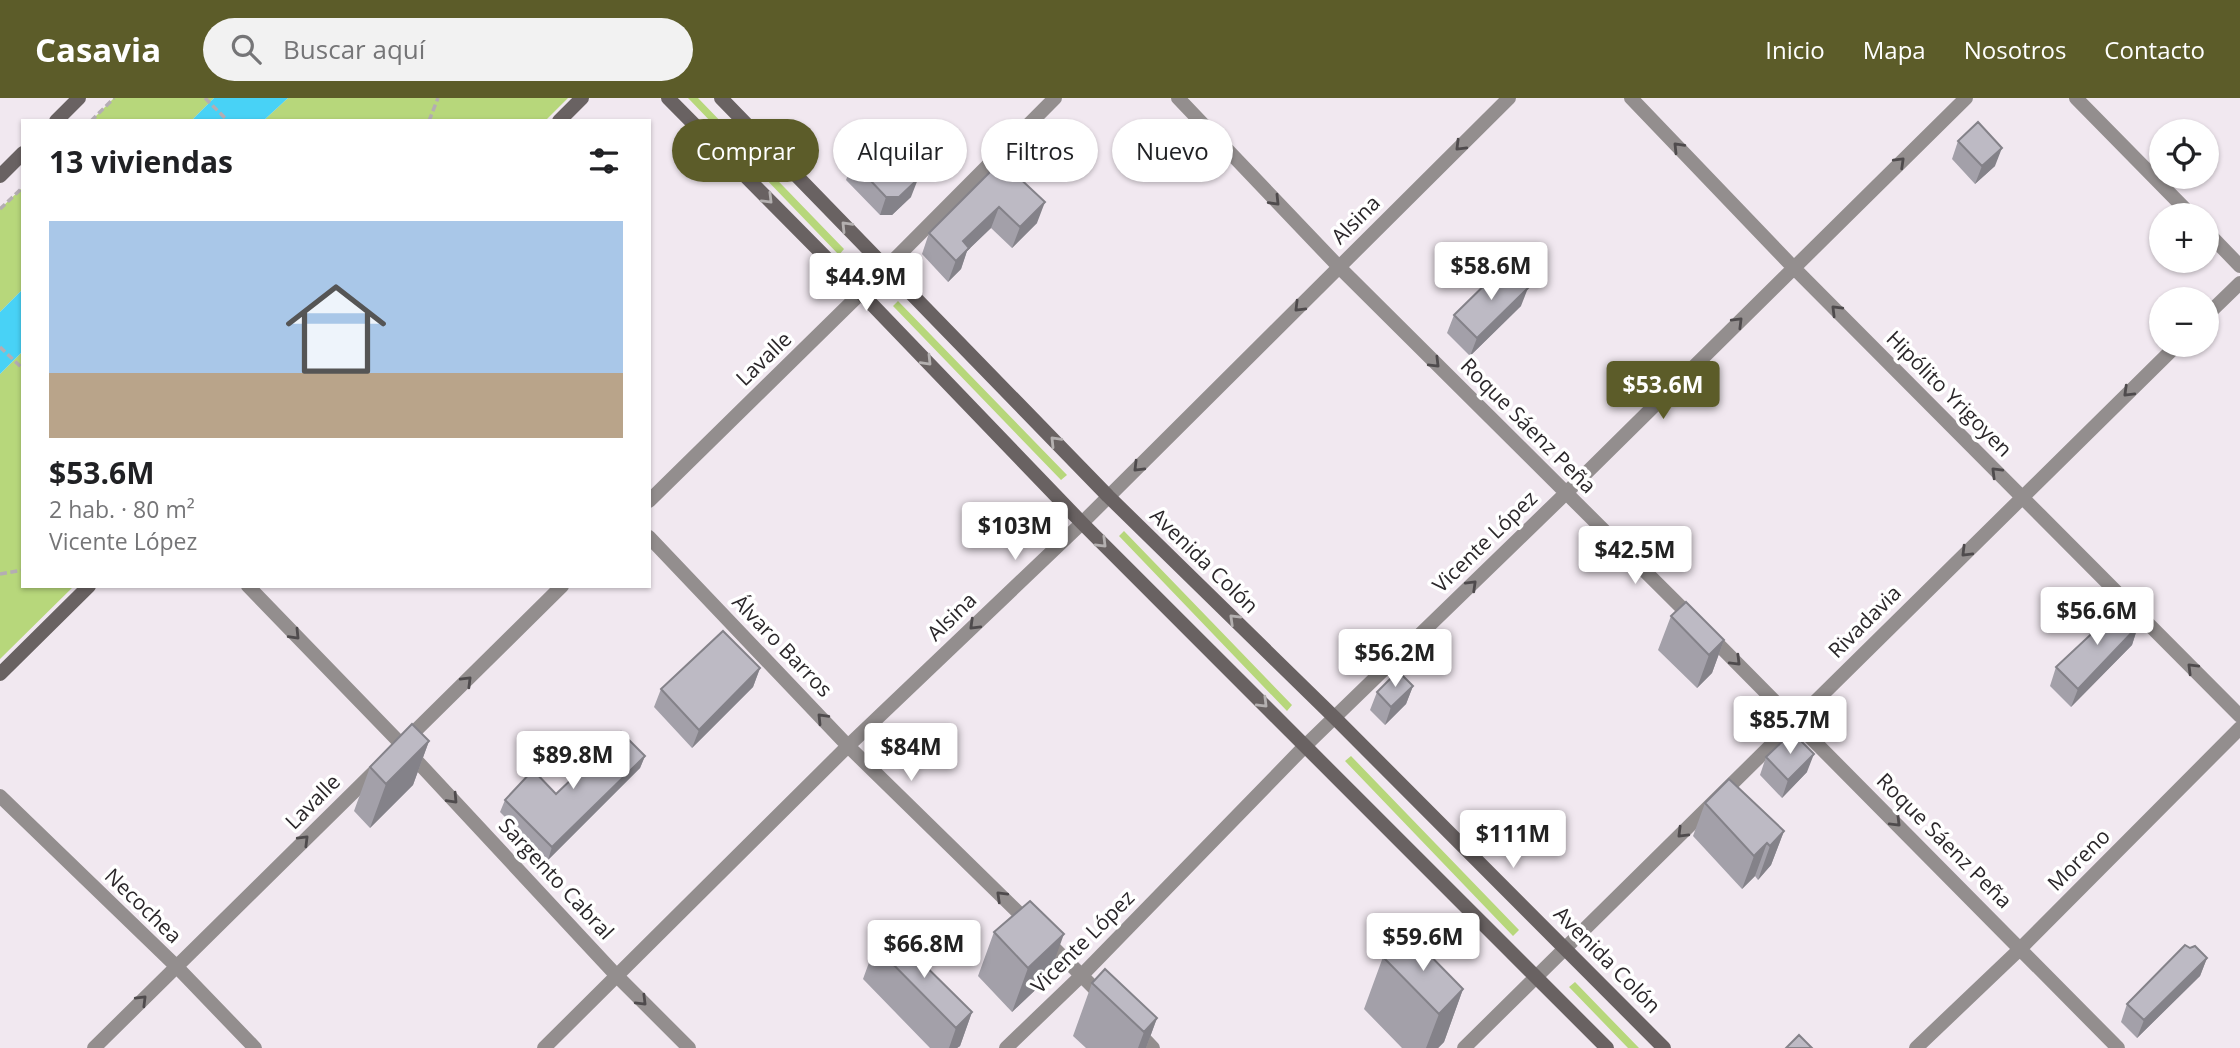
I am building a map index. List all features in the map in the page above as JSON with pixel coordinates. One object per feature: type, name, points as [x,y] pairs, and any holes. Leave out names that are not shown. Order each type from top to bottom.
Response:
[{"type":"main road","points":[[58,119],[79,98]]},
{"type":"main road","points":[[561,119],[582,98]]},
{"type":"main road","points":[[668,98],[861,293],[1082,523],[1607,1048]]},
{"type":"main road","name":"Avenida Colón","points":[[721,98],[1108,496],[1335,718],[1664,1048]]},
{"type":"main road","points":[[0,176],[21,155]]},
{"type":"main road","points":[[0,674],[87,588]]},
{"type":"street","name":"Lavalle","points":[[651,499],[1055,98]]},
{"type":"street","name":"Roque Sáenz Peña","points":[[1178,98],[1339,267],[1796,720],[2118,1048]]},
{"type":"street","name":"Alsina","points":[[544,1048],[848,746],[1082,523],[1508,98]]},
{"type":"street","name":"Hipólito Yrigoyen","points":[[1631,98],[1793,267],[2240,716]]},
{"type":"street","name":"Vicente López","points":[[1006,1048],[1082,975],[1306,745],[1966,98]]},
{"type":"street","points":[[2076,98],[2179,203]]},
{"type":"street","points":[[2219,244],[2240,266]]},
{"type":"street","points":[[2219,304],[2240,283]]},
{"type":"street","name":"Rivadavia","points":[[1464,1048],[2165,357]]},
{"type":"street","name":"Álvaro Barros","points":[[651,539],[848,746],[1153,1048]]},
{"type":"street","name":"Sargento Cabral","points":[[250,588],[402,745],[616,975],[690,1048]]},
{"type":"street","name":"Lavalle","points":[[94,1048],[560,588]]},
{"type":"street","name":"Moreno","points":[[1916,1048],[2021,948],[2240,728]]},
{"type":"street","name":"Necochea","points":[[0,796],[176,966],[255,1048]]},
{"type":"path","points":[[93,119],[114,98]]},
{"type":"path","points":[[205,98],[226,119]]},
{"type":"path","points":[[430,119],[438,98]]},
{"type":"path","points":[[0,209],[21,189]]},
{"type":"path","points":[[0,347],[21,367]]},
{"type":"path","points":[[0,574],[21,570]]},
{"type":"green space","points":[[114,98],[214,98],[193,119],[93,119]]},
{"type":"green space","points":[[288,98],[568,98],[547,119],[265,119]]},
{"type":"green space","points":[[688,98],[698,98],[718,119],[708,119]]},
{"type":"green space","points":[[769,182],[779,182],[844,249],[839,255]]},
{"type":"green space","points":[[21,189],[21,291],[0,312],[0,209]]},
{"type":"green space","points":[[898,301],[1067,475],[1061,480],[893,306]]},
{"type":"green space","points":[[21,353],[21,588],[72,588],[0,659],[0,374]]},
{"type":"green space","points":[[1124,531],[1292,705],[1287,711],[1119,536]]},
{"type":"green space","points":[[1351,756],[1519,930],[1513,936],[1345,761]]},
{"type":"green space","points":[[1575,982],[1639,1048],[1628,1048],[1569,987]]},
{"type":"water","points":[[214,98],[288,98],[265,119],[193,119]]},
{"type":"water","points":[[21,291],[21,353],[0,374],[0,312]]},
{"type":"building","points":[[1978,122],[2002,148],[1982,166],[1958,141]]},
{"type":"building","points":[[981,181],[1024,182],[1045,202],[1020,227],[999,207],[963,241],[969,248],[956,261],[929,233]]},
{"type":"building","points":[[872,182],[915,182],[899,197],[886,197]]},
{"type":"building","points":[[1504,266],[1528,288],[1477,338],[1454,315]]},
{"type":"building","points":[[1686,602],[1724,640],[1709,655],[1671,616]]},
{"type":"building","points":[[2114,606],[2118,610],[2120,608],[2138,626],[2078,689],[2056,667],[2101,625],[2098,621]]},
{"type":"building","points":[[723,631],[760,668],[699,730],[661,689]]},
{"type":"building","points":[[1398,671],[1413,686],[1391,707],[1377,692]]},
{"type":"building","points":[[412,724],[429,741],[386,784],[370,767]]},
{"type":"building","points":[[621,732],[645,756],[552,847],[505,800],[533,770],[556,794]]},
{"type":"building","points":[[1789,735],[1794,740],[1797,737],[1814,754],[1788,780],[1766,757]]},
{"type":"building","points":[[1729,779],[1784,831],[1770,846],[1767,843],[1754,856],[1705,803]]},
{"type":"building","points":[[1030,901],[1064,934],[1028,968],[994,932]]},
{"type":"building","points":[[891,932],[972,1012],[956,1028],[875,946]]},
{"type":"building","points":[[1407,932],[1463,989],[1439,1014],[1383,957]]},
{"type":"building","points":[[2185,945],[2190,948],[2195,946],[2207,958],[2144,1020],[2127,1004]]},
{"type":"building","points":[[1105,969],[1157,1018],[1144,1032],[1092,983]]},
{"type":"building","points":[[1799,1035],[1812,1048],[1786,1048]]}]
